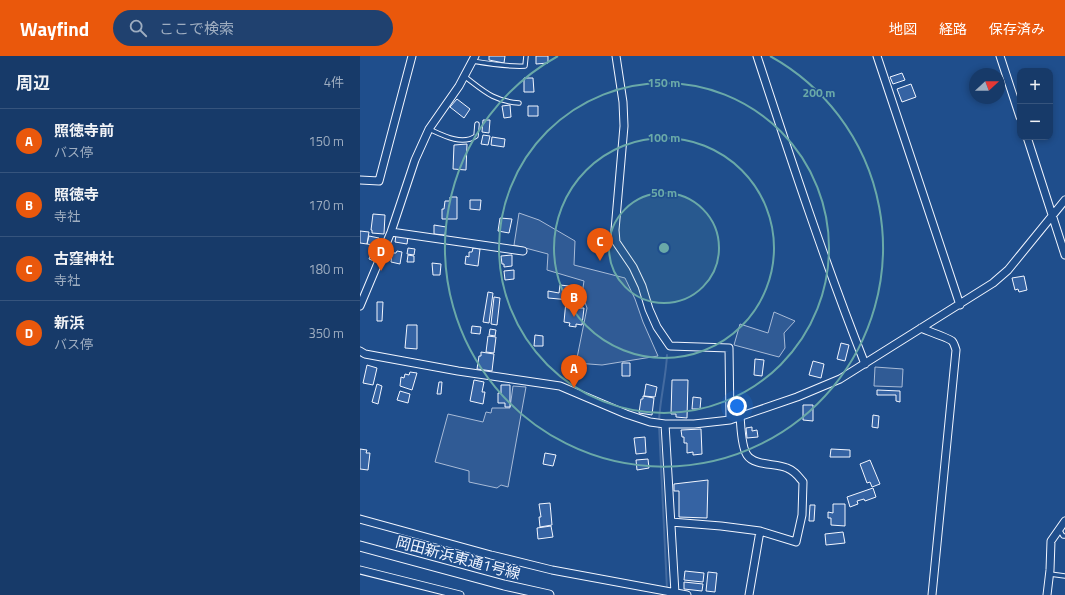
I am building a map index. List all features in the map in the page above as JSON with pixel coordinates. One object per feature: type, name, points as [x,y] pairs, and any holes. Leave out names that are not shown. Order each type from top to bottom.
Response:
[{"type":"street","points":[[360,180],[379,181],[412,56]]},
{"type":"street","points":[[616,56],[624,126],[615,230],[616,242],[633,267],[642,286],[649,309],[657,327],[670,346],[729,348],[730,420]]},
{"type":"street","points":[[757,56],[798,183],[847,319],[865,364]]},
{"type":"street","points":[[876,56],[960,304]]},
{"type":"street","points":[[1000,56],[1017,108]]},
{"type":"street","points":[[360,305],[391,232],[415,160],[429,129],[459,86],[474,58]]},
{"type":"street","points":[[1027,140],[1065,255]]},
{"type":"street","points":[[360,351],[365,354],[560,386],[626,414],[653,422],[694,424],[730,420],[797,397],[840,379],[993,283],[1008,270],[1065,200]]},
{"type":"street","points":[[391,232],[523,251]]},
{"type":"street","points":[[921,328],[939,336],[948,338],[953,342],[956,350],[932,595]]},
{"type":"street","points":[[671,522],[760,531],[796,542],[802,515],[803,482],[795,472],[787,467],[751,460],[746,454],[740,416]]},
{"type":"street","points":[[664,423],[671,522],[673,593]]},
{"type":"street","points":[[360,519],[491,555],[545,568],[688,595]]},
{"type":"street","points":[[1047,595],[1050,574],[1051,541],[1065,520]]},
{"type":"street","points":[[749,595],[760,531]]},
{"type":"street","name":"岡田新浜東通1号線","points":[[360,546],[504,585],[549,595]]},
{"type":"street","points":[[360,570],[460,595]]},
{"type":"lane","points":[[474,58],[495,65],[525,66],[526,56]]},
{"type":"lane","points":[[464,76],[491,96],[504,102],[519,103]]},
{"type":"lane","points":[[429,129],[449,138],[472,139],[476,136],[477,124]]},
{"type":"lane","points":[[1059,528],[1063,536],[1065,536]]},
{"type":"lane","points":[[1050,574],[1065,576]]},
{"type":"shaded area","points":[[519,213],[539,220],[575,241],[574,265],[625,278],[658,356],[602,365],[576,363],[587,308],[582,294],[584,281],[547,270],[548,254],[514,245]]},
{"type":"shaded area","points":[[774,312],[795,321],[784,333],[785,348],[779,357],[734,345],[740,324],[768,333]]},
{"type":"shaded area","points":[[875,367],[903,369],[902,387],[874,386]]},
{"type":"shaded area","points":[[513,386],[526,387],[508,487],[501,485],[497,488],[469,482],[469,471],[435,462],[448,414],[483,422],[486,412],[491,413],[492,408],[510,408]]},
{"type":"building","points":[[489,56],[505,56],[504,63],[489,60]]},
{"type":"building","points":[[536,56],[548,56],[548,63],[536,64]]},
{"type":"building","points":[[902,73],[905,80],[893,84],[890,77]]},
{"type":"building","points":[[524,78],[533,78],[534,92],[524,92]]},
{"type":"building","points":[[911,84],[916,97],[902,102],[897,89]]},
{"type":"building","points":[[457,99],[470,109],[464,118],[450,107]]},
{"type":"building","points":[[510,105],[511,117],[504,118],[502,106]]},
{"type":"building","points":[[528,106],[538,106],[538,116],[528,116]]},
{"type":"building","points":[[483,120],[490,120],[489,133],[482,132]]},
{"type":"building","points":[[483,135],[490,136],[488,145],[481,144]]},
{"type":"building","points":[[492,137],[505,139],[504,147],[491,145]]},
{"type":"building","points":[[467,144],[466,170],[453,169],[454,145]]},
{"type":"building","points":[[450,197],[457,197],[457,219],[442,219],[442,209],[444,209],[445,201],[450,201]]},
{"type":"building","points":[[470,200],[481,200],[480,210],[470,209]]},
{"type":"building","points":[[373,214],[385,215],[384,234],[372,233]]},
{"type":"building","points":[[500,218],[512,219],[509,233],[498,231]]},
{"type":"building","points":[[434,225],[446,227],[445,235],[434,234]]},
{"type":"building","points":[[360,231],[369,232],[367,244],[360,243]]},
{"type":"building","points":[[396,235],[408,237],[407,244],[395,242]]},
{"type":"building","points":[[369,236],[379,238],[378,246],[367,244]]},
{"type":"building","points":[[408,248],[415,249],[414,255],[407,254]]},
{"type":"building","points":[[473,248],[480,249],[478,266],[465,264],[466,256],[469,257],[469,252],[472,252]]},
{"type":"building","points":[[372,251],[377,253],[374,261],[369,259]]},
{"type":"building","points":[[397,251],[402,252],[400,264],[391,262],[392,253],[396,253]]},
{"type":"building","points":[[408,255],[414,256],[414,262],[407,262]]},
{"type":"building","points":[[512,255],[512,266],[504,267],[501,256]]},
{"type":"building","points":[[432,263],[441,264],[440,275],[433,275]]},
{"type":"building","points":[[514,270],[514,279],[505,280],[504,271]]},
{"type":"building","points":[[1024,276],[1027,290],[1019,292],[1018,289],[1015,290],[1012,278]]},
{"type":"building","points":[[560,285],[569,286],[569,292],[571,293],[570,300],[548,298],[548,291],[559,293]]},
{"type":"building","points":[[488,292],[493,293],[489,323],[483,322]]},
{"type":"building","points":[[571,294],[581,295],[579,308],[584,308],[582,325],[576,324],[576,327],[569,326],[570,323],[564,322],[566,301],[571,301]]},
{"type":"building","points":[[494,297],[500,298],[497,325],[491,324]]},
{"type":"building","points":[[377,302],[383,302],[382,321],[377,321]]},
{"type":"building","points":[[407,325],[417,325],[417,349],[405,348]]},
{"type":"building","points":[[472,326],[481,327],[480,334],[471,333]]},
{"type":"building","points":[[490,329],[496,330],[495,336],[489,335]]},
{"type":"building","points":[[535,335],[543,336],[543,346],[534,346]]},
{"type":"building","points":[[488,336],[496,337],[494,353],[486,352]]},
{"type":"building","points":[[841,343],[849,345],[845,361],[837,359]]},
{"type":"building","points":[[481,352],[494,354],[492,371],[477,369]]},
{"type":"building","points":[[755,359],[764,360],[762,376],[754,375]]},
{"type":"building","points":[[813,361],[824,364],[821,378],[809,375]]},
{"type":"building","points":[[622,363],[630,363],[630,376],[622,376]]},
{"type":"building","points":[[367,365],[377,368],[373,385],[363,383]]},
{"type":"building","points":[[410,372],[417,373],[412,390],[400,386],[401,377],[404,378],[405,374],[409,375]]},
{"type":"building","points":[[474,380],[484,382],[482,392],[485,392],[483,404],[470,401]]},
{"type":"building","points":[[672,380],[688,380],[687,418],[676,417],[676,414],[671,414]]},
{"type":"building","points":[[439,382],[442,382],[441,394],[437,394]]},
{"type":"building","points":[[377,384],[382,386],[378,404],[372,402]]},
{"type":"building","points":[[646,384],[657,387],[655,397],[644,396]]},
{"type":"building","points":[[501,385],[510,385],[510,407],[505,407],[505,403],[498,403],[498,393],[501,393]]},
{"type":"building","points":[[877,390],[900,391],[900,402],[896,401],[896,395],[877,395]]},
{"type":"building","points":[[400,391],[410,394],[408,403],[397,400]]},
{"type":"building","points":[[643,396],[654,398],[652,415],[639,413],[641,399],[643,399]]},
{"type":"building","points":[[693,397],[701,398],[700,409],[692,409]]},
{"type":"building","points":[[803,405],[813,405],[813,421],[803,420]]},
{"type":"building","points":[[873,415],[879,416],[878,428],[872,427]]},
{"type":"building","points":[[752,427],[752,431],[757,430],[758,437],[747,438],[746,428]]},
{"type":"building","points":[[701,429],[702,454],[693,455],[693,452],[687,453],[687,443],[684,443],[684,437],[682,437],[681,430]]},
{"type":"building","points":[[645,437],[646,453],[636,454],[634,438]]},
{"type":"building","points":[[360,449],[367,450],[366,453],[370,453],[368,470],[360,469]]},
{"type":"building","points":[[831,449],[850,450],[850,457],[830,457]]},
{"type":"building","points":[[545,453],[556,455],[553,466],[543,464]]},
{"type":"building","points":[[648,459],[649,468],[637,470],[636,460]]},
{"type":"building","points":[[870,460],[880,484],[872,487],[870,482],[867,483],[860,464]]},
{"type":"building","points":[[708,480],[707,518],[679,517],[679,491],[674,491],[674,484]]},
{"type":"building","points":[[873,488],[876,497],[865,501],[864,499],[857,501],[858,504],[850,507],[847,497]]},
{"type":"building","points":[[550,503],[552,525],[540,527],[539,517],[541,517],[539,504]]},
{"type":"building","points":[[833,504],[845,504],[845,526],[831,525],[831,518],[828,518],[828,512],[833,513]]},
{"type":"building","points":[[810,505],[815,505],[814,521],[809,521]]},
{"type":"building","points":[[551,526],[553,537],[538,539],[537,528]]},
{"type":"building","points":[[843,532],[845,543],[826,545],[825,534]]},
{"type":"building","points":[[685,571],[704,573],[703,582],[684,580]]},
{"type":"building","points":[[708,572],[717,573],[715,592],[706,591]]},
{"type":"building","points":[[684,582],[703,584],[702,591],[684,589]]},
{"type":"waterway","points":[[659,421],[667,355]]},
{"type":"waterway","points":[[659,425],[667,589]]},
{"type":"place","name":"古窪神社","points":[[600,261]]},
{"type":"place","name":"新浜","points":[[381,271]]},
{"type":"place","name":"照徳寺","points":[[574,317]]},
{"type":"place","name":"照徳寺前","points":[[574,388]]}]
